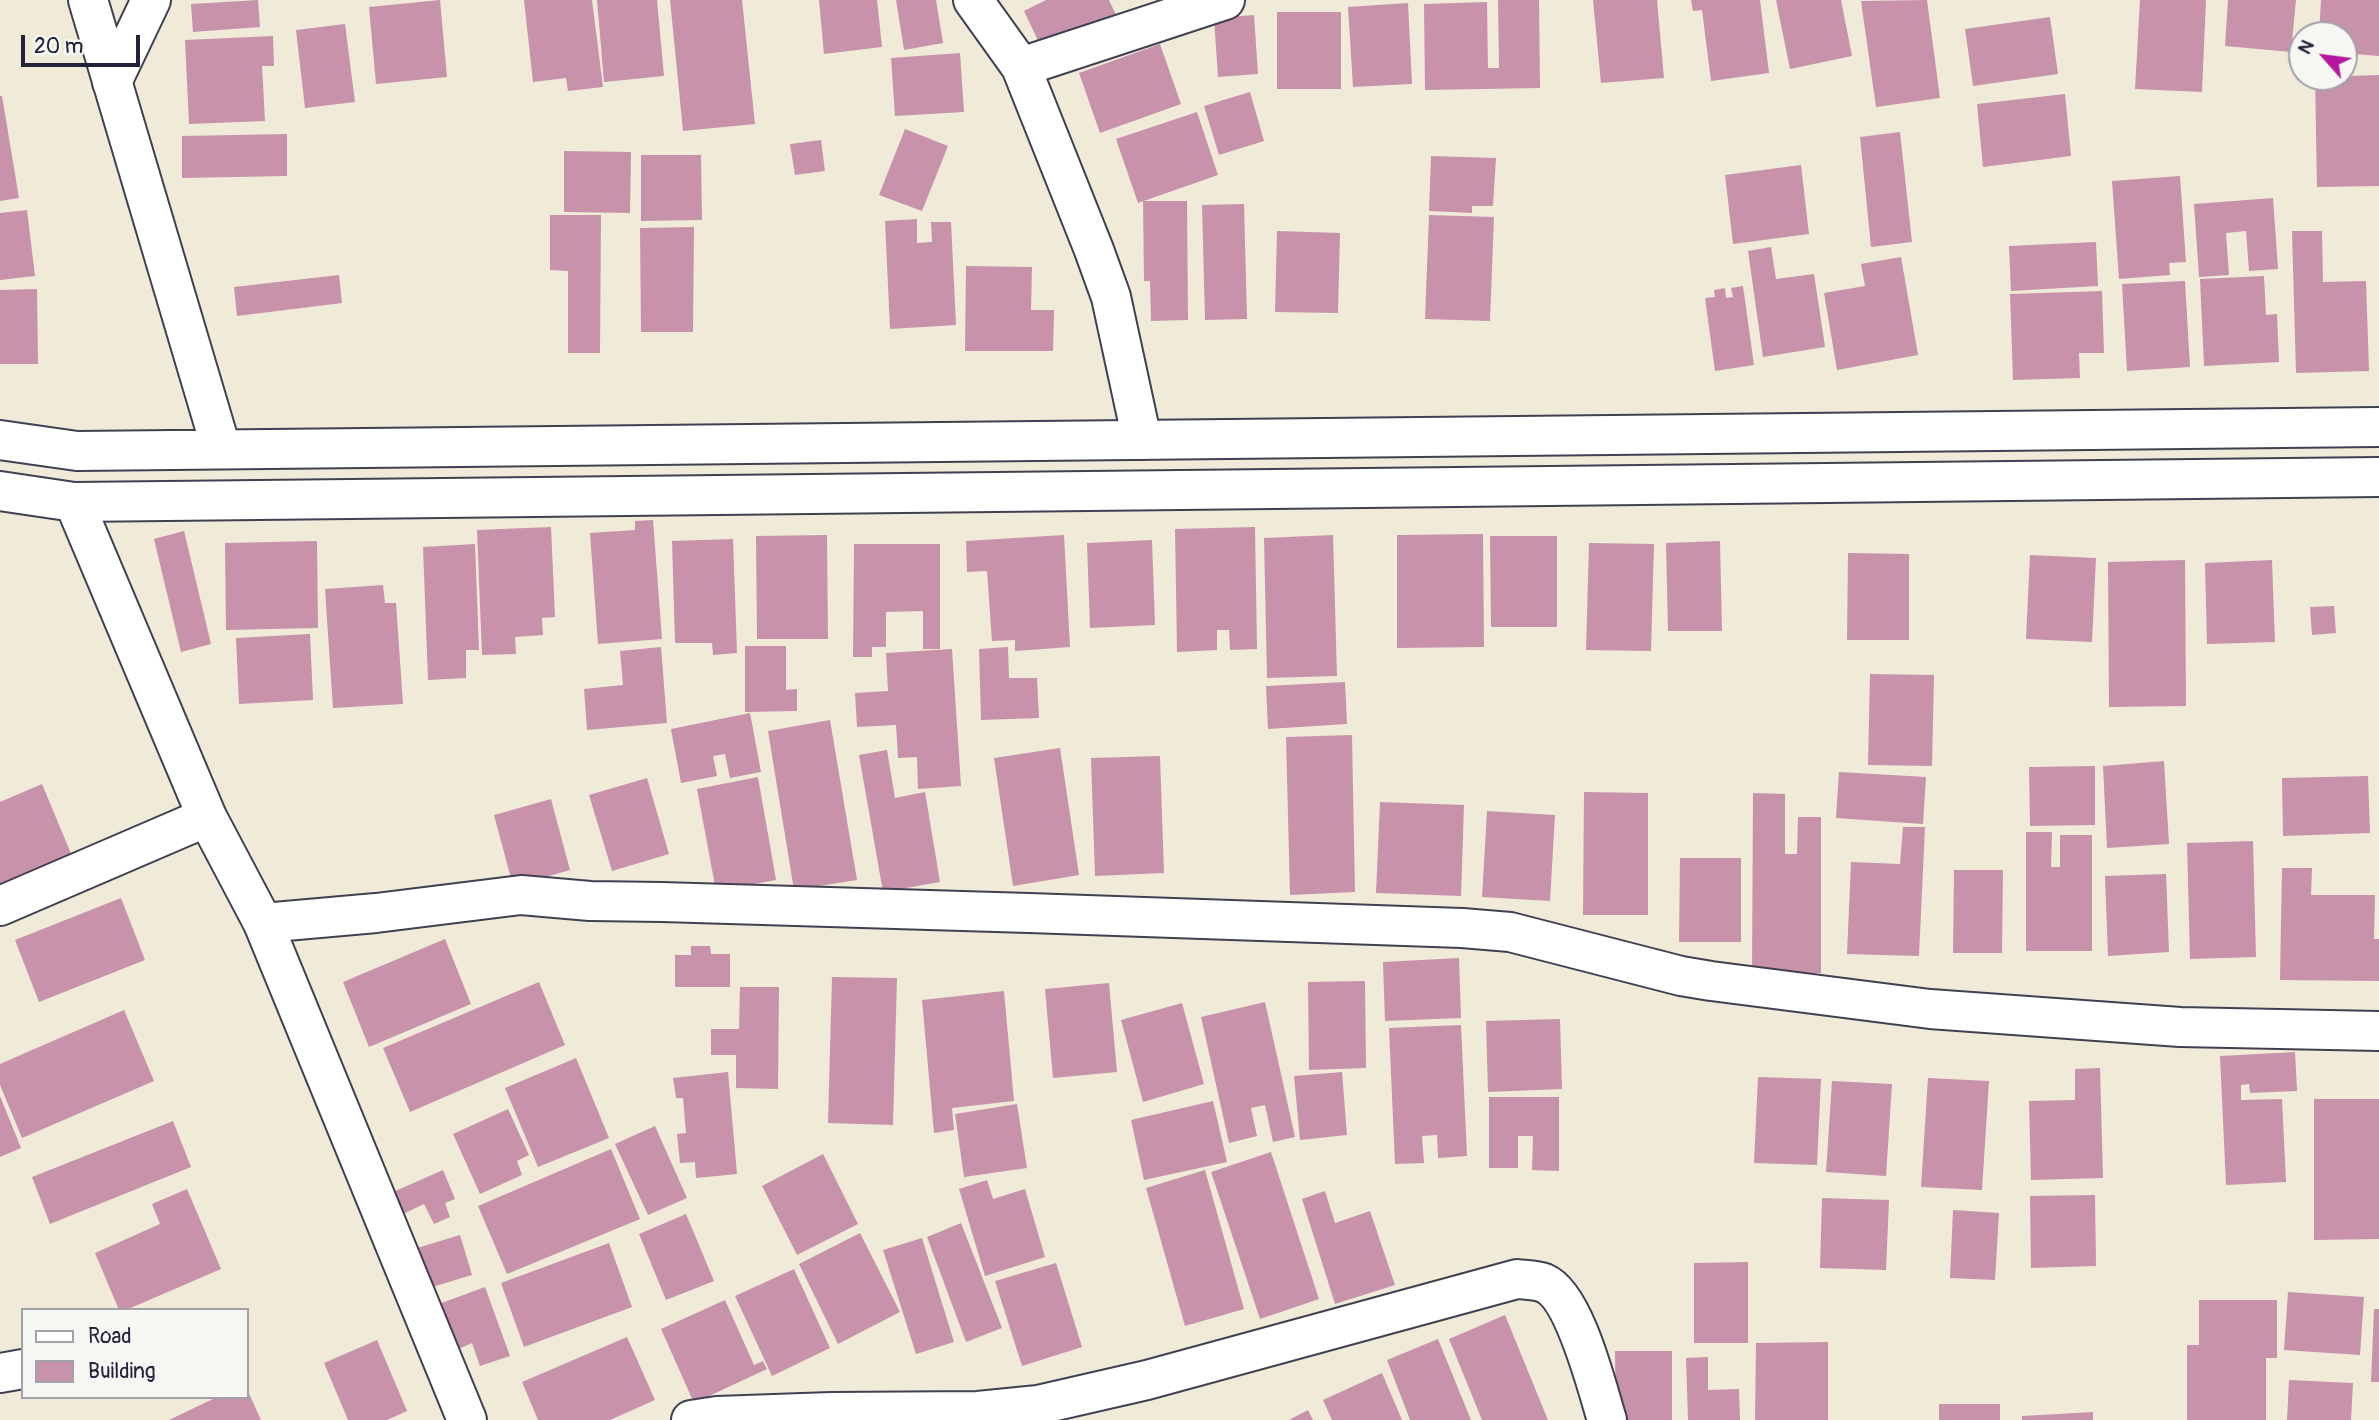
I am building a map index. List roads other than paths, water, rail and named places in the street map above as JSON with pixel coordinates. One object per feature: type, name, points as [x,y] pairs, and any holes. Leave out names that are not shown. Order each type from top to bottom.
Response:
[{"type":"main road","points":[[88,0],[222,448]]},
{"type":"main road","points":[[112,82],[151,0]]},
{"type":"main road","points":[[973,0],[1021,67],[1111,297],[1142,440]]},
{"type":"main road","points":[[1021,67],[1225,0]]},
{"type":"main road","points":[[0,440],[77,451],[2379,427]]},
{"type":"main road","points":[[0,491],[74,502],[2379,477]]},
{"type":"main road","points":[[74,502],[207,817],[263,923],[467,1420]]},
{"type":"main road","points":[[0,906],[207,817]]},
{"type":"main road","points":[[263,923],[376,913],[521,895],[590,901],[1015,912],[1462,928],[1510,932],[1681,976],[1930,1009],[2180,1027],[2379,1031]]},
{"type":"main road","points":[[691,1420],[717,1416],[831,1412],[978,1411],[1038,1405],[1147,1380],[1517,1279],[1543,1283],[1557,1292],[1573,1317],[1607,1420]]},
{"type":"main road","points":[[0,1373],[21,1368]]}]
